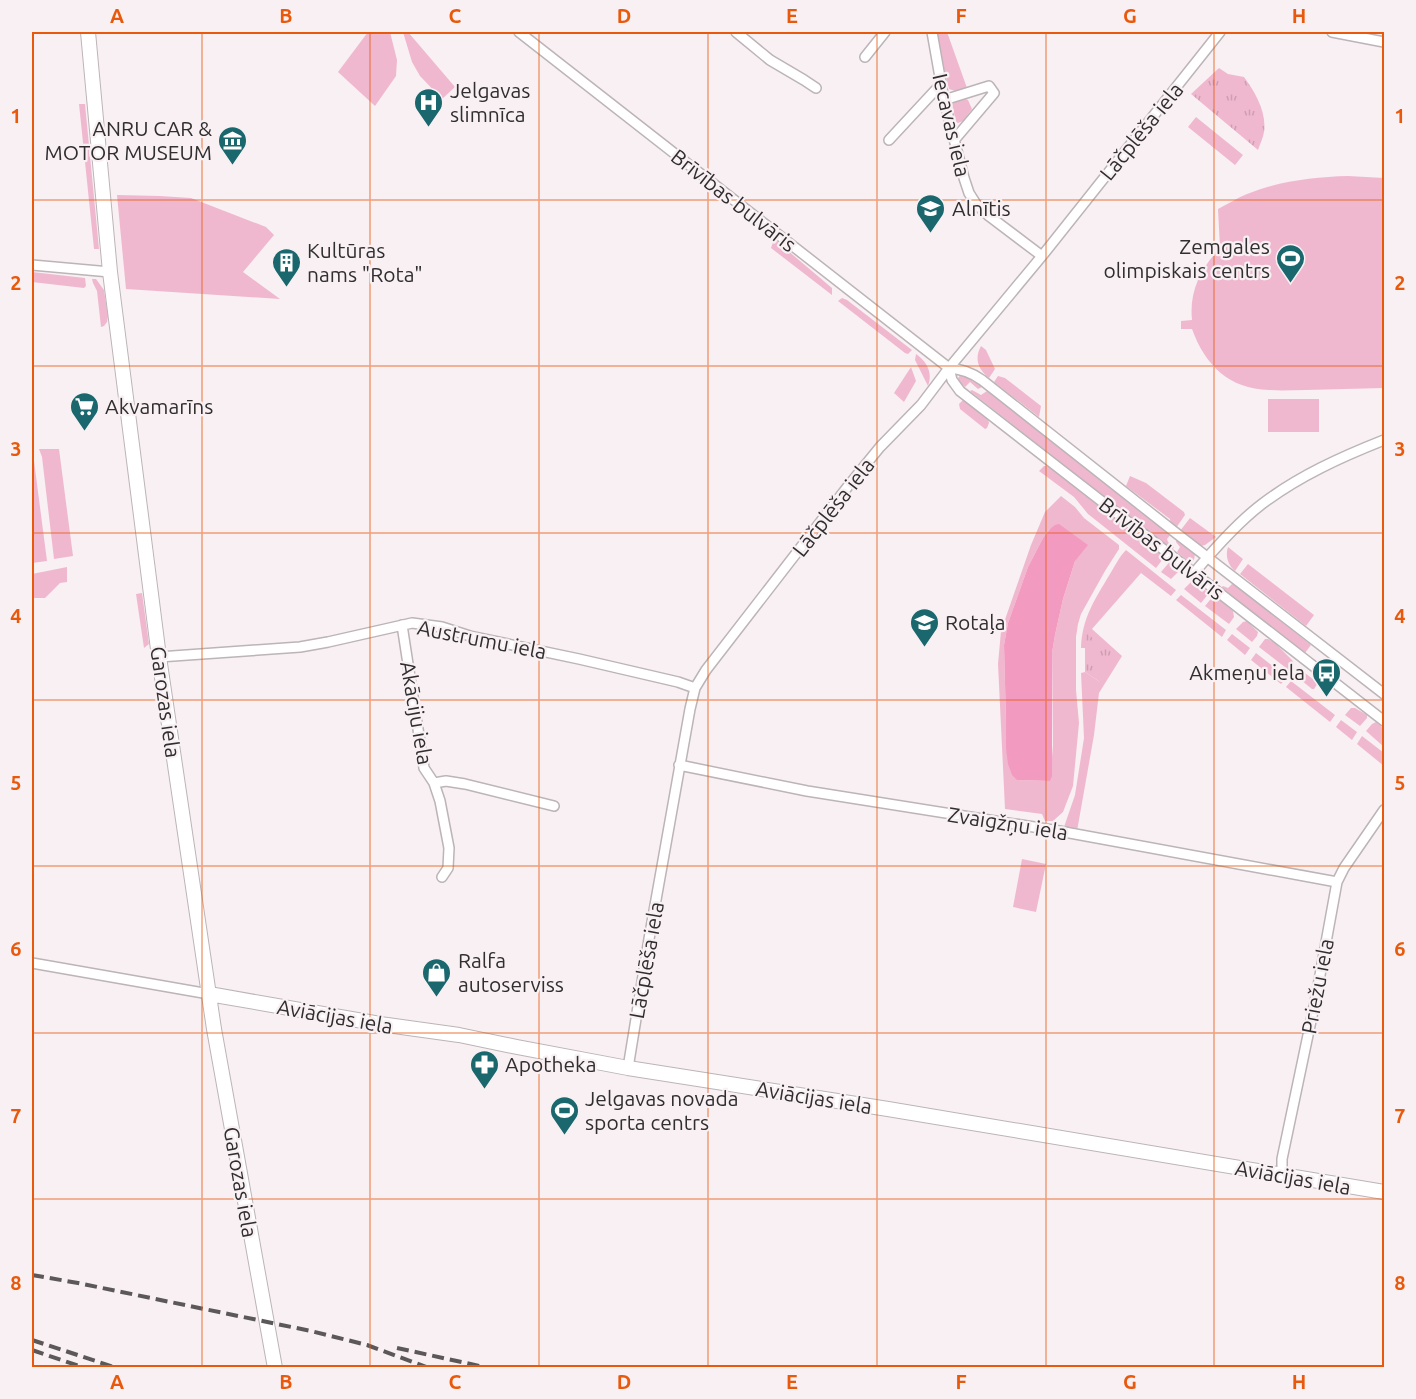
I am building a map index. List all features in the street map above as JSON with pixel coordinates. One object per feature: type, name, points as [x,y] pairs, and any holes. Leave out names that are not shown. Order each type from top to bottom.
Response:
[{"type":"main road","name":"Garozas iela","points":[[88,32],[110,272],[159,657],[209,994],[275,1368]]},
{"type":"main road","name":"Aviācijas iela","points":[[209,994],[380,1024],[459,1035],[627,1068],[1384,1192]]},
{"type":"street","name":"Brīvības bulvāris","points":[[519,32],[949,368],[970,372],[982,380],[1384,694]]},
{"type":"street","points":[[736,32],[770,60],[816,88]]},
{"type":"street","points":[[865,57],[885,32]]},
{"type":"street","name":"Iecavas iela","points":[[932,32],[944,100],[969,193],[976,204],[989,216],[1042,256]]},
{"type":"street","name":"Lāčplēša iela","points":[[627,1068],[679,765],[695,688],[729,638],[816,530],[849,485],[880,447],[921,405],[1221,32]]},
{"type":"street","points":[[1332,32],[1384,42]]},
{"type":"street","points":[[889,140],[941,84]]},
{"type":"street","points":[[944,100],[989,86],[994,93],[955,139]]},
{"type":"street","points":[[32,265],[110,272]]},
{"type":"street","name":"Brīvības bulvāris","points":[[949,368],[952,380],[960,391],[1384,721]]},
{"type":"street","points":[[1194,573],[1240,523],[1281,490],[1306,475],[1384,440]]},
{"type":"street","name":"Austrumu iela","points":[[159,657],[300,647],[412,623],[442,627],[470,636],[579,658],[695,688]]},
{"type":"street","name":"Akāciju iela","points":[[402,625],[424,768],[434,783],[446,781],[465,783],[554,806]]},
{"type":"street","name":"Zvaigžņu iela","points":[[679,765],[807,791],[1059,831],[1337,882]]},
{"type":"street","points":[[434,783],[449,848],[448,868],[442,877]]},
{"type":"street","name":"Priežu iela","points":[[1282,1175],[1282,1159],[1337,882],[1384,810]]},
{"type":"street","name":"Aviācijas iela","points":[[32,963],[209,994]]},
{"type":"green space","points":[[368,32],[390,32],[397,60],[396,76],[375,106],[338,72]]},
{"type":"green space","points":[[403,32],[408,32],[455,87],[442,99],[420,76],[412,62]]},
{"type":"green space","points":[[935,32],[947,32],[967,88],[955,91],[949,89]]},
{"type":"green space","points":[[1219,68],[1228,74],[1244,77],[1259,103],[1264,117],[1264,134],[1258,150],[1191,94]]},
{"type":"green space","points":[[963,98],[968,100],[972,109],[963,121],[958,123],[952,101]]},
{"type":"green space","points":[[79,104],[85,104],[99,249],[94,249]]},
{"type":"green space","points":[[1196,117],[1243,155],[1235,165],[1188,127]]},
{"type":"green space","name":"Zemgales olimpiskais centrs","points":[[1348,176],[1384,178],[1384,388],[1274,390],[1255,389],[1230,380],[1220,373],[1204,354],[1192,329],[1181,329],[1181,321],[1192,320],[1192,299],[1198,281],[1207,264],[1220,248],[1218,209],[1243,196],[1272,186],[1310,179]]},
{"type":"green space","points":[[117,195],[191,198],[266,227],[274,235],[243,272],[280,299],[126,289]]},
{"type":"green space","points":[[774,239],[832,288],[832,295],[771,248]]},
{"type":"green space","points":[[32,272],[85,278],[86,286],[84,288],[32,282]]},
{"type":"green space","points":[[92,279],[96,279],[104,290],[108,316],[107,322],[101,327],[97,291]]},
{"type":"green space","points":[[842,298],[912,350],[908,354],[905,353],[838,301]]},
{"type":"green space","points":[[981,346],[986,350],[995,369],[989,378],[978,364]]},
{"type":"green space","points":[[916,354],[928,368],[930,376],[928,386],[915,360]]},
{"type":"green space","points":[[911,367],[916,381],[904,402],[894,393]]},
{"type":"green space","points":[[962,373],[967,374],[982,387],[978,389],[970,382],[965,387],[958,378]]},
{"type":"green space","points":[[998,376],[1005,378],[1041,406],[1039,417],[994,382]]},
{"type":"green space","points":[[970,391],[981,395],[987,391],[1171,534],[1167,539],[1174,547],[1172,550]]},
{"type":"green space","points":[[1268,399],[1319,399],[1319,432],[1268,432]]},
{"type":"green space","points":[[963,400],[988,419],[987,428],[985,429],[960,409],[959,404]]},
{"type":"green space","points":[[39,449],[59,449],[73,556],[54,559],[42,457]]},
{"type":"green space","points":[[32,456],[47,561],[32,563]]},
{"type":"green space","points":[[1044,466],[1052,469],[1166,555],[1156,568],[1088,514],[1074,497],[1039,471]]},
{"type":"green space","points":[[1130,476],[1146,483],[1184,512],[1185,515],[1176,528],[1171,525],[1170,519],[1126,486]]},
{"type":"green space","points":[[1061,496],[1084,518],[1119,545],[1119,549],[1081,614],[1078,624],[1076,690],[1079,723],[1073,786],[1063,812],[1053,821],[1045,821],[1042,814],[1005,809],[998,664],[1001,631],[1045,512]],"holes":[[[1050,529],[1075,561],[1063,599],[1052,653],[1053,745],[1050,781],[1017,780],[1006,749],[1004,645],[1008,623],[1028,567]]]},
{"type":"green space","points":[[1190,518],[1216,537],[1201,546],[1180,531]]},
{"type":"green space","points":[[1176,539],[1195,554],[1194,560],[1188,561],[1177,552],[1180,547]]},
{"type":"green space","points":[[1228,547],[1243,559],[1235,571],[1228,560]]},
{"type":"green space","points":[[1126,550],[1176,590],[1171,596],[1141,573],[1092,629],[1122,656],[1099,693],[1077,831],[1064,827],[1075,795],[1084,738],[1081,673],[1085,672],[1100,682],[1085,633],[1085,648],[1081,648],[1082,637],[1094,600]]},
{"type":"green space","points":[[1172,559],[1179,567],[1179,571],[1171,579],[1161,572]]},
{"type":"green space","points":[[1248,564],[1314,615],[1306,626],[1240,574]]},
{"type":"green space","points":[[67,567],[67,582],[60,583],[45,598],[32,598],[32,574]]},
{"type":"green space","points":[[1192,581],[1209,593],[1201,603],[1184,589]]},
{"type":"green space","points":[[1233,583],[1311,645],[1305,653],[1221,588],[1223,586],[1228,588]]},
{"type":"green space","points":[[142,593],[149,644],[144,648],[136,594]]},
{"type":"green space","points":[[1181,595],[1226,630],[1222,637],[1176,600]]},
{"type":"green space","points":[[1214,595],[1233,611],[1234,617],[1229,624],[1205,606]]},
{"type":"green space","points":[[1247,621],[1258,632],[1252,642],[1236,629]]},
{"type":"green space","points":[[1085,632],[1115,655],[1100,682],[1085,672]]},
{"type":"green space","points":[[1232,634],[1250,648],[1245,655],[1227,640]]},
{"type":"green space","points":[[1265,639],[1275,643],[1292,660],[1294,663],[1290,671],[1259,647]]},
{"type":"green space","points":[[1256,653],[1287,677],[1281,684],[1251,660]]},
{"type":"green space","points":[[1301,670],[1318,683],[1314,689],[1296,676]]},
{"type":"green space","points":[[1291,681],[1335,715],[1330,722],[1286,687]]},
{"type":"green space","points":[[1351,708],[1367,715],[1360,726],[1345,715]]},
{"type":"green space","points":[[1341,720],[1357,732],[1352,740],[1336,727]]},
{"type":"green space","points":[[1376,722],[1384,729],[1384,747],[1366,731]]},
{"type":"green space","points":[[1362,736],[1384,753],[1384,766],[1357,744]]},
{"type":"green space","points":[[1022,859],[1046,864],[1036,912],[1013,907]]},
{"type":"shaded area","points":[[1059,524],[1088,545],[1075,561],[1063,599],[1052,653],[1052,776],[1050,781],[1017,780],[1012,775],[1008,764],[1006,749],[1004,645],[1008,623],[1028,567],[1043,538],[1050,529]]},
{"type":"railway","points":[[32,1275],[311,1331],[367,1345],[429,1368]]},
{"type":"railway","points":[[32,1340],[117,1368]]},
{"type":"railway","points":[[397,1348],[489,1368]]},
{"type":"railway","points":[[32,1350],[85,1368]]},
{"type":"place","name":"Jelgavas slimnīca","points":[[429,128]]},
{"type":"place","name":"ANRU CAR & MOTOR MUSEUM","points":[[233,166]]},
{"type":"place","name":"Alnītis","points":[[931,234]]},
{"type":"place","name":"Zemgales olimpiskais centrs","points":[[1291,284]]},
{"type":"place","name":"Kultūras nams \"Rota\"","points":[[286,288]]},
{"type":"place","name":"Akvamarīns","points":[[84,432]]},
{"type":"place","name":"Rotaļa","points":[[924,648]]},
{"type":"place","name":"Akmeņu iela","points":[[1326,698]]},
{"type":"place","name":"Ralfa autoserviss","points":[[437,998]]},
{"type":"place","name":"Apotheka","points":[[484,1090]]},
{"type":"place","name":"Jelgavas novada sporta centrs","points":[[564,1136]]}]
